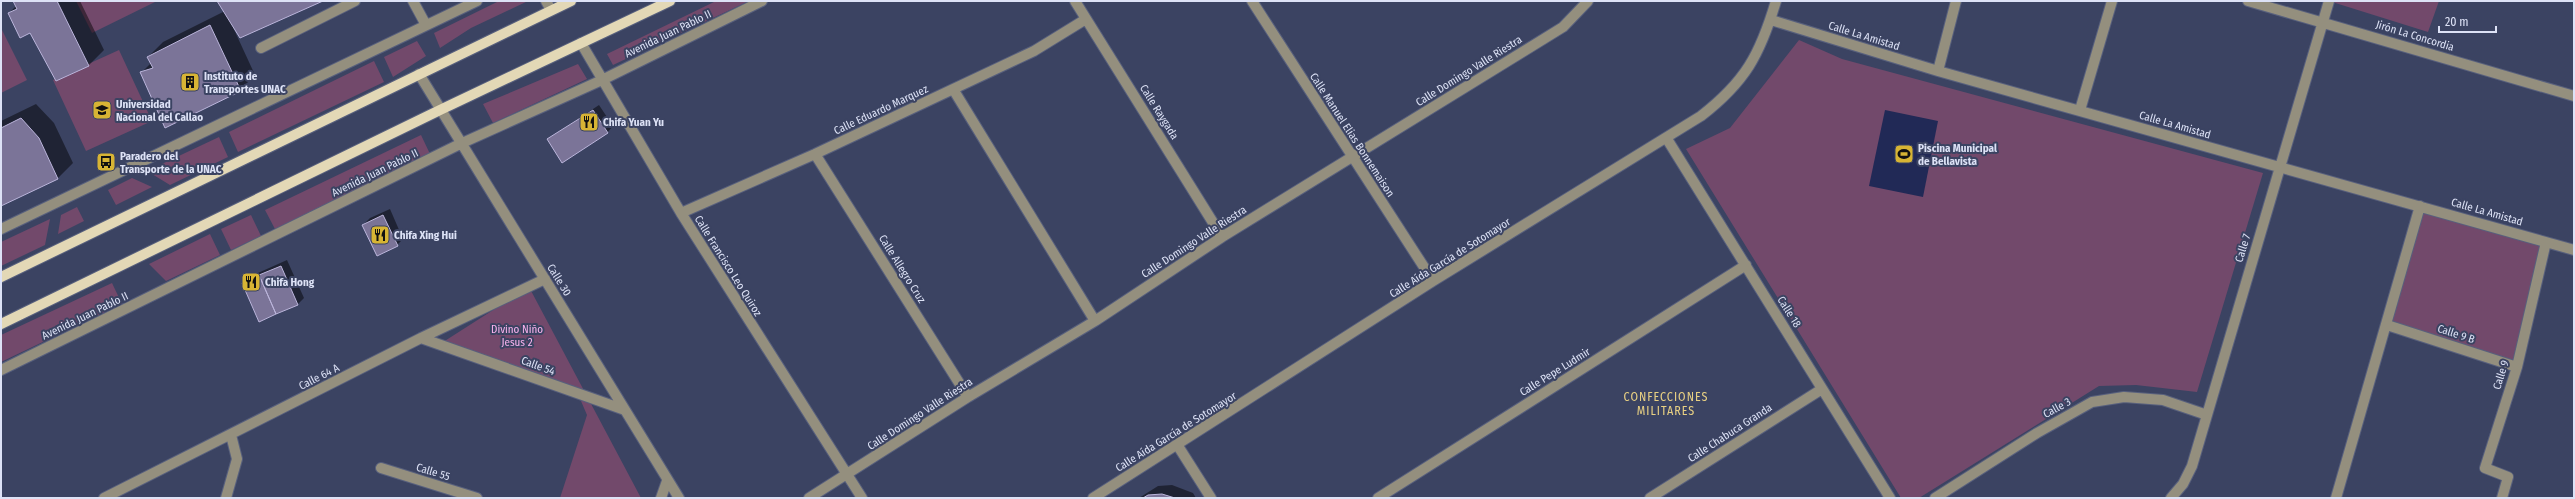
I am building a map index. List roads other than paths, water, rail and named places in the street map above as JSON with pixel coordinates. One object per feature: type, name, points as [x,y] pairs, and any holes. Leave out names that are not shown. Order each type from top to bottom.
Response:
[{"type":"main road","points":[[1,277],[571,1]]},
{"type":"main road","points":[[1,324],[440,110],[670,1]]},
{"type":"street","points":[[261,48],[355,1]]},
{"type":"street","points":[[413,1],[426,25]]},
{"type":"street","points":[[1,229],[477,1]]},
{"type":"street","points":[[546,1],[551,10]]},
{"type":"street","name":"Avenida Juan Pablo II","points":[[1,370],[460,144],[602,80],[762,1]]},
{"type":"street","name":"Calle Raygada","points":[[1075,1],[1222,237]]},
{"type":"street","name":"Calle Manuel Elias Bonnemaison","points":[[1252,1],[1351,158],[1433,281]]},
{"type":"street","name":"Calle Domingo Valle Riestra","points":[[809,498],[968,397],[1095,321],[1222,237],[1563,27],[1588,1]]},
{"type":"street","name":"Calle Aída García de Sotomayor","points":[[1093,498],[1178,446],[1433,281],[1668,139],[1723,99],[1738,83],[1761,47],[1776,1]]},
{"type":"street","points":[[1938,71],[1956,1]]},
{"type":"street","points":[[2080,110],[2112,1]]},
{"type":"street","name":"Jirón La Concordia","points":[[2248,1],[2574,96]]},
{"type":"street","name":"Calle 7","points":[[2171,498],[2183,484],[2192,466],[2329,1]]},
{"type":"street","name":"Calle Eduardo Marquez","points":[[681,213],[815,154],[1034,51],[1086,19]]},
{"type":"street","name":"Calle La Amistad","points":[[1771,20],[1938,71],[2574,250]]},
{"type":"street","name":"Calle Francisco Leo Quiroz","points":[[580,43],[681,213],[862,498]]},
{"type":"street","name":"Calle 30","points":[[419,74],[460,144],[545,279],[678,498]]},
{"type":"street","points":[[953,89],[1095,321]]},
{"type":"street","name":"Calle 18","points":[[1668,139],[1890,498]]},
{"type":"street","name":"Calle Allegro Cruz","points":[[815,154],[968,397]]},
{"type":"street","points":[[2336,498],[2420,206]]},
{"type":"street","name":"Calle 9","points":[[2502,498],[2508,477],[2485,468],[2517,367],[2546,242]]},
{"type":"street","name":"Calle Pepe Ludmir","points":[[1378,498],[1746,265]]},
{"type":"street","name":"Calle 64 A","points":[[104,498],[421,338],[545,279]]},
{"type":"street","name":"Calle 9 B","points":[[2387,325],[2517,367]]},
{"type":"street","name":"Calle 54","points":[[421,338],[625,410]]},
{"type":"street","name":"Calle Chabuca Granda","points":[[1650,498],[1822,389]]},
{"type":"street","name":"Calle 3","points":[[1935,498],[2037,433],[2092,402],[2124,397],[2163,400],[2207,415]]},
{"type":"street","points":[[226,498],[237,459],[231,435]]},
{"type":"street","points":[[1178,446],[1211,498]]},
{"type":"street","name":"Calle 55","points":[[381,468],[477,498]]},
{"type":"street","points":[[661,498],[667,481]]},
{"type":"water","name":"Piscina Municipal de Bellavista","points":[[1885,110],[1938,121],[1923,197],[1869,186]]},
{"type":"place","name":"Instituto de Transportes UNAC","points":[[190,82]]},
{"type":"place","name":"Universidad Nacional del Callao","points":[[102,110]]},
{"type":"place","name":"Chifa Yuan Yu","points":[[589,122]]},
{"type":"place","name":"Piscina Municipal de Bellavista","points":[[1904,154]]},
{"type":"place","name":"Paradero del Transporte de la UNAC","points":[[106,162]]},
{"type":"place","name":"Chifa Xing Hui","points":[[380,235]]},
{"type":"place","name":"Chifa Hong","points":[[251,282]]},
{"type":"district","name":"CONFECCIONES MILITARES","points":[[1666,404]]},
{"type":"park label","name":"Divino Niño Jesus 2","points":[[517,335]]}]
